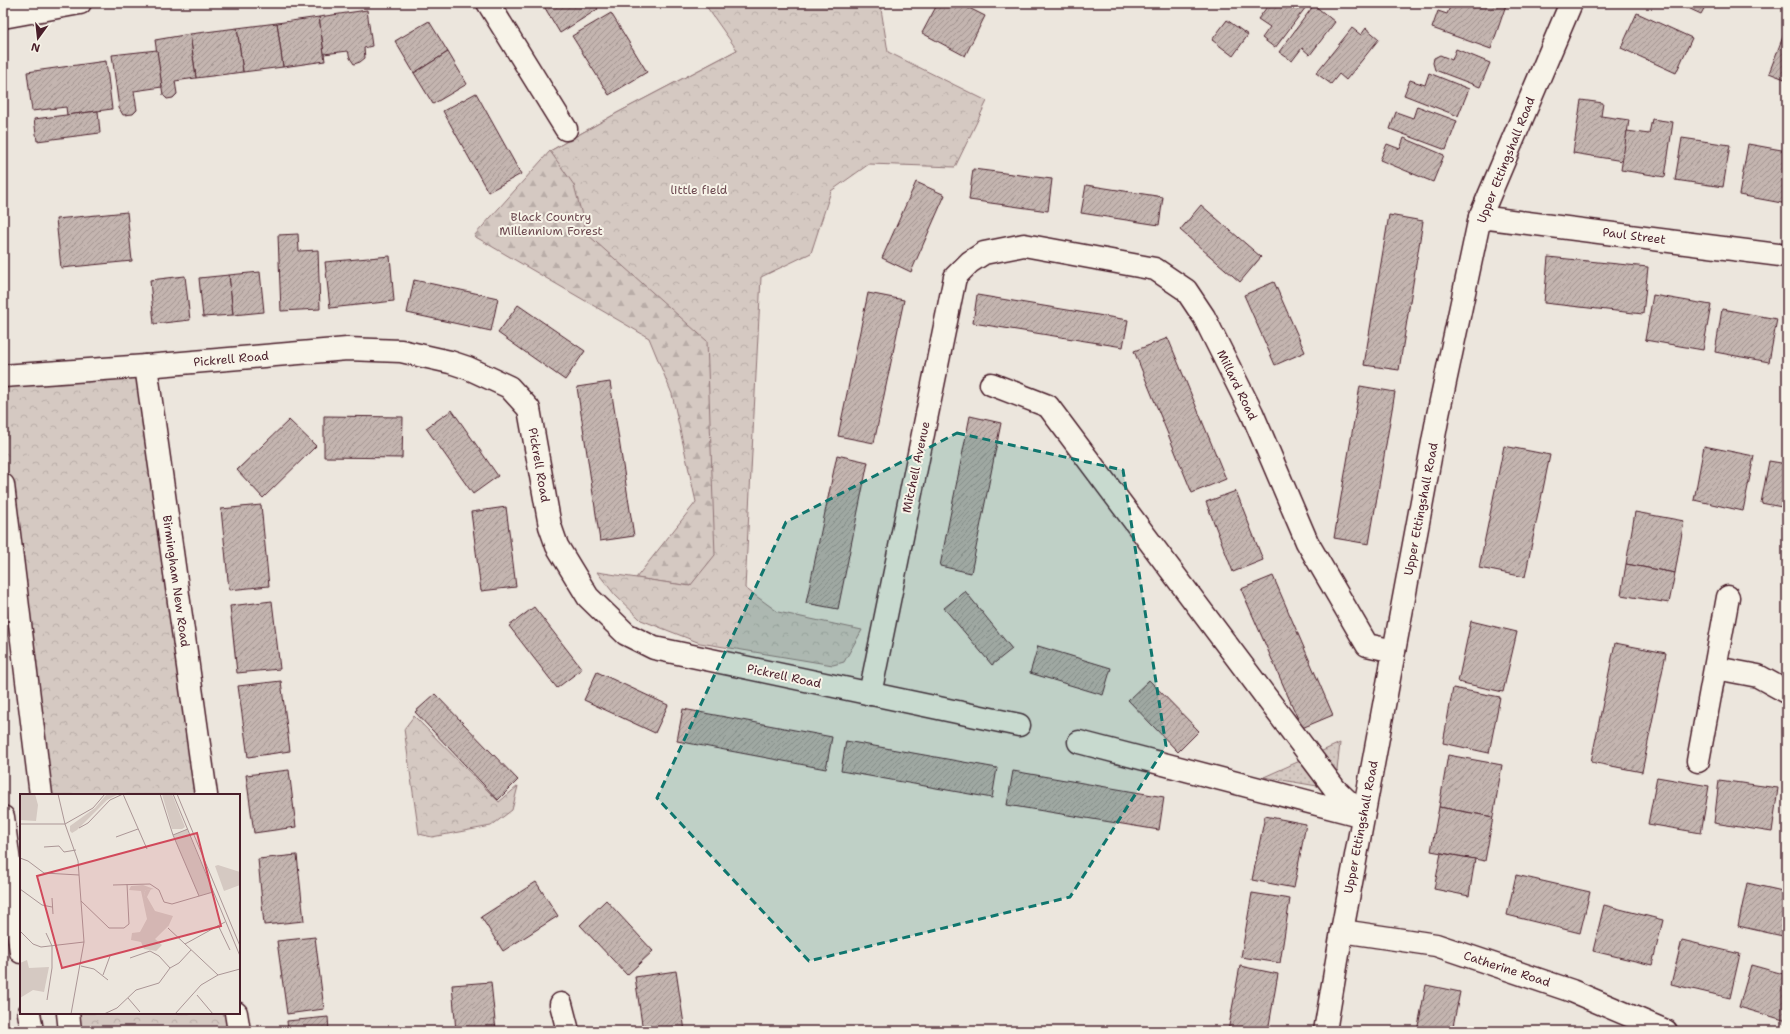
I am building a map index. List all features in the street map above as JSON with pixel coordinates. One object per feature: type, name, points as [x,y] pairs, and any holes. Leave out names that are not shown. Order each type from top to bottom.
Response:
[{"type":"main road","points":[[3,17],[28,8],[80,3]]},
{"type":"main road","points":[[488,3],[566,129]]},
{"type":"main road","name":"Upper Ettingshall Road","points":[[1326,1031],[1342,931],[1438,414],[1480,217],[1571,3]]},
{"type":"main road","name":"Paul Street","points":[[1480,217],[1787,256]]},
{"type":"main road","name":"Millard Road","points":[[984,253],[1024,245],[1125,263],[1155,269],[1186,290],[1204,317],[1252,413],[1307,542],[1367,645],[1394,651]]},
{"type":"main road","name":"Mitchell Avenue","points":[[870,694],[955,277],[970,262],[984,253]]},
{"type":"main road","name":"Pickrell Road","points":[[3,376],[146,366],[347,349],[401,351],[450,362],[509,387],[529,409],[550,526],[557,546],[588,597],[626,634],[654,648],[1019,725]]},
{"type":"main road","name":"Birmingham New Road","points":[[146,366],[206,794]]},
{"type":"main road","points":[[991,384],[1048,406],[1336,789],[1363,816]]},
{"type":"main road","points":[[3,485],[41,794]]},
{"type":"main road","points":[[1698,761],[1728,597]]},
{"type":"main road","points":[[1716,668],[1758,676],[1787,692]]},
{"type":"main road","points":[[1079,742],[1363,816]]},
{"type":"main road","points":[[3,818],[20,945]]},
{"type":"main road","name":"Catherine Road","points":[[1342,931],[1436,945],[1572,991],[1666,1031]]},
{"type":"main road","points":[[561,1004],[568,1031]]},
{"type":"main road","points":[[29,1014],[32,1031]]},
{"type":"main road","points":[[68,1014],[70,1031]]},
{"type":"main road","points":[[236,1014],[239,1031]]},
{"type":"highlighted area","points":[[957,433],[1123,470],[1166,746],[1070,897],[809,961],[657,798],[786,522]]},
{"type":"green space","name":"little field","points":[[704,3],[880,3],[888,52],[987,101],[955,167],[869,164],[831,191],[811,253],[761,277],[745,588],[778,612],[862,630],[844,662],[833,665],[700,643],[641,620],[615,595],[597,572],[690,586],[715,555],[707,341],[587,234],[574,185],[550,151],[617,113],[737,50]]},
{"type":"green space","name":"Black Country Millennium Forest","points":[[737,50],[725,356],[722,554],[690,586],[636,578],[696,502],[672,394],[649,338],[474,236],[550,151],[617,113]]},
{"type":"green space","points":[[146,366],[206,794],[48,794],[3,476],[3,376]]},
{"type":"green space","points":[[414,716],[499,802],[518,786],[512,810],[491,826],[432,837],[419,834],[404,729]]},
{"type":"green space","points":[[1340,743],[1335,789],[1264,777]]},
{"type":"green space","points":[[79,1014],[236,1014],[239,1031],[82,1031]]},
{"type":"building","points":[[542,3],[594,3],[598,9],[560,33]]},
{"type":"building","points":[[938,3],[959,3],[985,16],[965,56],[922,33]]},
{"type":"building","points":[[1270,3],[1309,3],[1275,48],[1262,38],[1270,27],[1258,19]]},
{"type":"building","points":[[1438,3],[1502,3],[1506,5],[1491,49],[1432,28],[1438,11],[1447,14],[1450,7]]},
{"type":"building","points":[[1677,3],[1707,3],[1701,14]]},
{"type":"building","points":[[1314,5],[1335,22],[1310,55],[1302,48],[1292,61],[1279,52]]},
{"type":"building","points":[[367,10],[372,46],[364,48],[365,58],[354,64],[348,51],[324,54],[319,17]]},
{"type":"building","points":[[611,13],[647,72],[609,95],[572,36]]},
{"type":"building","points":[[1637,13],[1692,38],[1676,73],[1621,48]]},
{"type":"building","points":[[319,17],[325,61],[283,67],[277,23]]},
{"type":"building","points":[[1227,20],[1248,35],[1233,56],[1212,40]]},
{"type":"building","points":[[429,21],[448,52],[414,73],[395,41]]},
{"type":"building","points":[[277,23],[283,67],[243,72],[237,28]]},
{"type":"building","points":[[237,28],[243,72],[196,78],[190,34]]},
{"type":"building","points":[[1352,28],[1361,35],[1366,28],[1379,39],[1346,80],[1339,74],[1331,84],[1316,73]]},
{"type":"building","points":[[190,34],[196,78],[175,81],[177,94],[173,98],[167,99],[163,95],[155,40]]},
{"type":"building","points":[[1784,34],[1787,36],[1787,80],[1769,73]]},
{"type":"building","points":[[1456,49],[1490,63],[1480,87],[1435,70],[1433,63],[1434,58],[1440,55],[1452,60]]},
{"type":"building","points":[[157,50],[162,87],[134,91],[137,110],[133,114],[123,115],[119,108],[112,55]]},
{"type":"building","points":[[448,52],[467,84],[433,104],[414,73]]},
{"type":"building","points":[[106,61],[112,109],[67,115],[66,107],[32,111],[27,72]]},
{"type":"building","points":[[1429,73],[1469,89],[1458,116],[1404,95],[1410,80],[1425,85]]},
{"type":"building","points":[[476,93],[521,174],[488,192],[443,111]]},
{"type":"building","points":[[1581,100],[1603,103],[1601,116],[1629,120],[1623,161],[1573,153]]},
{"type":"building","points":[[1417,106],[1457,121],[1446,150],[1390,129],[1396,112],[1413,118]]},
{"type":"building","points":[[98,111],[100,133],[37,141],[34,119]]},
{"type":"building","points":[[1652,119],[1673,122],[1665,177],[1621,170],[1627,131],[1649,134]]},
{"type":"building","points":[[1404,138],[1444,155],[1433,182],[1380,160],[1387,144],[1400,149]]},
{"type":"building","points":[[1682,138],[1730,145],[1723,187],[1675,180]]},
{"type":"building","points":[[1748,144],[1787,151],[1787,204],[1739,195]]},
{"type":"building","points":[[973,169],[1052,179],[1048,211],[969,200]]},
{"type":"building","points":[[916,182],[945,195],[911,272],[882,258]]},
{"type":"building","points":[[1086,185],[1163,197],[1159,225],[1081,213]]},
{"type":"building","points":[[1201,205],[1261,257],[1240,282],[1180,230]]},
{"type":"building","points":[[127,212],[132,261],[61,268],[56,219]]},
{"type":"building","points":[[1389,215],[1423,221],[1399,370],[1364,365]]},
{"type":"building","points":[[298,234],[299,251],[318,250],[320,309],[281,311],[278,235]]},
{"type":"building","points":[[390,256],[394,301],[330,308],[325,262]]},
{"type":"building","points":[[1548,257],[1648,267],[1643,314],[1544,303]]},
{"type":"building","points":[[260,272],[264,312],[233,315],[229,275]]},
{"type":"building","points":[[229,275],[233,315],[203,317],[199,278]]},
{"type":"building","points":[[185,276],[190,320],[154,324],[150,280]]},
{"type":"building","points":[[414,280],[498,298],[491,331],[407,313]]},
{"type":"building","points":[[1274,282],[1305,352],[1275,365],[1244,295]]},
{"type":"building","points":[[868,293],[904,300],[874,443],[838,436]]},
{"type":"building","points":[[977,295],[1128,320],[1123,347],[973,323]]},
{"type":"building","points":[[1653,295],[1711,305],[1703,350],[1645,340]]},
{"type":"building","points":[[518,305],[585,351],[565,380],[498,333]]},
{"type":"building","points":[[1722,309],[1777,319],[1769,362],[1715,352]]},
{"type":"building","points":[[1168,338],[1226,479],[1192,493],[1134,351]]},
{"type":"building","points":[[1787,342],[1787,364],[1783,364]]},
{"type":"building","points":[[610,382],[634,536],[600,541],[577,387]]},
{"type":"building","points":[[1360,386],[1395,392],[1369,544],[1334,538]]},
{"type":"building","points":[[452,410],[498,476],[473,494],[426,428]]},
{"type":"building","points":[[324,416],[403,417],[402,458],[324,457]]},
{"type":"building","points":[[970,416],[1001,423],[971,573],[940,566]]},
{"type":"building","points":[[289,420],[316,446],[263,498],[237,470]]},
{"type":"building","points":[[1504,446],[1550,455],[1525,577],[1479,568]]},
{"type":"building","points":[[1704,446],[1754,456],[1743,511],[1694,500]]},
{"type":"building","points":[[837,455],[868,462],[838,609],[806,603]]},
{"type":"building","points":[[1769,461],[1787,464],[1787,508],[1761,503]]},
{"type":"building","points":[[1236,491],[1263,560],[1233,572],[1206,502]]},
{"type":"building","points":[[261,505],[269,586],[229,590],[221,509]]},
{"type":"building","points":[[506,507],[516,587],[481,591],[471,512]]},
{"type":"building","points":[[1635,512],[1684,521],[1675,573],[1626,564]]},
{"type":"building","points":[[1626,564],[1675,573],[1669,603],[1621,595]]},
{"type":"building","points":[[1273,576],[1333,715],[1302,728],[1241,589]]},
{"type":"building","points":[[965,591],[1012,649],[992,665],[944,608]]},
{"type":"building","points":[[272,601],[280,669],[237,673],[230,606]]},
{"type":"building","points":[[534,607],[582,669],[557,688],[509,626]]},
{"type":"building","points":[[1471,621],[1517,632],[1503,692],[1458,682]]},
{"type":"building","points":[[1615,643],[1666,653],[1642,772],[1591,762]]},
{"type":"building","points":[[1038,646],[1111,668],[1103,695],[1030,673]]},
{"type":"building","points":[[597,672],[668,705],[655,733],[584,700]]},
{"type":"building","points":[[1149,680],[1199,731],[1178,752],[1128,700]]},
{"type":"building","points":[[281,681],[290,751],[248,757],[238,686]]},
{"type":"building","points":[[1453,688],[1500,697],[1489,753],[1443,743]]},
{"type":"building","points":[[435,694],[518,780],[498,800],[415,712]]},
{"type":"building","points":[[683,709],[832,737],[826,769],[677,741]]},
{"type":"building","points":[[846,741],[997,768],[992,798],[841,771]]},
{"type":"building","points":[[1448,755],[1502,765],[1493,817],[1439,807]]},
{"type":"building","points":[[289,770],[296,827],[254,833],[246,775]]},
{"type":"building","points":[[1013,771],[1164,797],[1159,830],[1007,805]]},
{"type":"building","points":[[1657,777],[1709,786],[1701,833],[1648,824]]},
{"type":"building","points":[[1719,780],[1778,788],[1772,832],[1714,823]]},
{"type":"building","points":[[1439,807],[1493,817],[1485,861],[1431,851]]},
{"type":"building","points":[[1265,816],[1306,824],[1294,888],[1252,880]]},
{"type":"building","points":[[1441,853],[1475,859],[1469,896],[1434,889]]},
{"type":"building","points":[[297,855],[304,921],[264,925],[258,859]]},
{"type":"building","points":[[1516,875],[1590,892],[1580,933],[1507,915]]},
{"type":"building","points":[[536,882],[558,916],[503,951],[481,917]]},
{"type":"building","points":[[1747,883],[1787,892],[1787,937],[1738,926]]},
{"type":"building","points":[[1252,893],[1290,899],[1280,963],[1241,957]]},
{"type":"building","points":[[606,900],[653,951],[627,975],[580,925]]},
{"type":"building","points":[[1604,905],[1663,920],[1652,965],[1593,951]]},
{"type":"building","points":[[315,937],[324,1009],[287,1014],[277,941]]},
{"type":"building","points":[[1682,940],[1740,954],[1730,998],[1671,984]]},
{"type":"building","points":[[1751,965],[1787,975],[1787,1021],[1739,1007]]},
{"type":"building","points":[[1240,966],[1278,974],[1268,1031],[1228,1031]]},
{"type":"building","points":[[676,971],[685,1031],[643,1031],[635,977]]},
{"type":"building","points":[[491,982],[496,1031],[456,1031],[452,985]]},
{"type":"building","points":[[1426,985],[1460,992],[1452,1031],[1417,1031]]},
{"type":"building","points":[[328,1017],[329,1031],[288,1031],[287,1021]]}]
